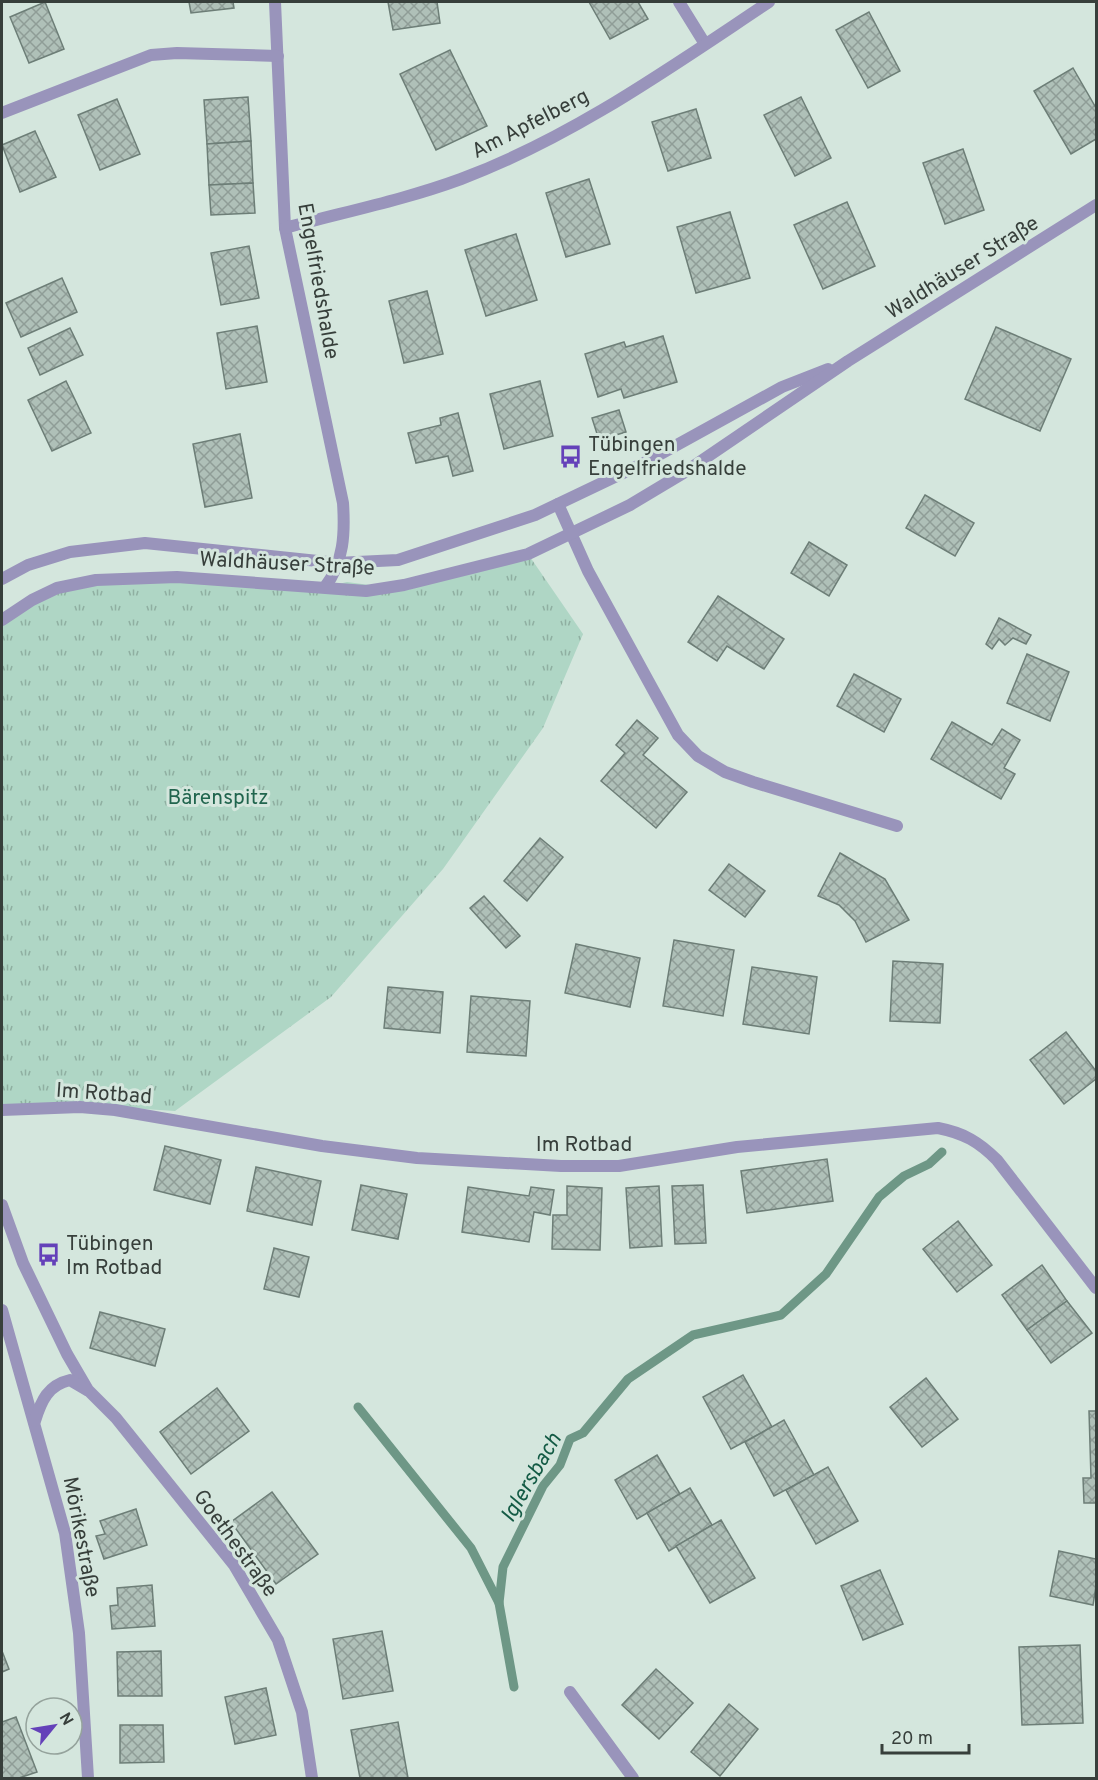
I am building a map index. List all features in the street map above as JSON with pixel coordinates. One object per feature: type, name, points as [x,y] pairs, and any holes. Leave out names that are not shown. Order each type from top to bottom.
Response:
[{"type":"street","name":"Engelfriedshalde","points":[[275,2],[285,228],[343,503],[345,536],[333,576],[325,587]]},
{"type":"street","points":[[679,2],[705,44]]},
{"type":"street","name":"Am Apfelberg","points":[[285,228],[460,179],[516,156],[617,101],[770,2]]},
{"type":"street","points":[[2,113],[151,56],[186,53],[278,56]]},
{"type":"street","name":"Waldhäuser Straße","points":[[2,620],[32,600],[57,588],[96,580],[177,577],[356,590],[404,585],[528,554],[630,505],[685,472],[848,361],[1096,205]]},
{"type":"street","name":"Waldhäuser Straße","points":[[2,579],[28,566],[70,552],[146,543],[337,563],[399,560],[535,515],[646,462],[782,387],[848,361]]},
{"type":"street","points":[[558,504],[606,605],[672,725],[698,756],[725,772],[753,782],[897,826]]},
{"type":"street","points":[[337,563],[347,582],[356,590]]},
{"type":"street","name":"Im Rotbad","points":[[2,1110],[80,1107],[115,1110],[322,1146],[417,1158],[561,1166],[619,1166],[737,1147],[938,1128],[960,1133],[979,1143],[998,1160],[1096,1288]]},
{"type":"street","name":"Goethestraße","points":[[2,1205],[23,1263],[67,1354],[88,1390],[116,1419],[234,1565],[278,1640],[292,1676],[302,1712],[312,1779]]},
{"type":"street","name":"Mörikestraße","points":[[2,1310],[65,1533],[79,1633],[88,1779]]},
{"type":"street","points":[[35,1421],[46,1394],[58,1383],[70,1380],[88,1390]]},
{"type":"street","points":[[570,1692],[633,1779]]},
{"type":"green space","name":"Bärenspitz","points":[[528,554],[583,634],[543,728],[443,869],[331,997],[175,1111],[83,1105],[2,1114],[2,620],[32,600],[96,580],[325,587],[347,582],[407,590]]},
{"type":"building","points":[[45,2],[64,49],[29,63],[10,17]]},
{"type":"building","points":[[189,2],[233,2],[234,8],[191,13]]},
{"type":"building","points":[[388,2],[437,2],[440,23],[393,30]]},
{"type":"building","points":[[589,2],[638,2],[648,19],[610,39]]},
{"type":"building","points":[[869,12],[900,71],[868,88],[836,30]]},
{"type":"building","points":[[450,50],[487,126],[436,150],[400,74]]},
{"type":"building","points":[[1073,68],[1096,108],[1096,139],[1071,154],[1034,91]]},
{"type":"building","points":[[248,97],[251,141],[207,144],[204,100]]},
{"type":"building","points":[[801,97],[831,158],[795,176],[764,115]]},
{"type":"building","points":[[117,99],[140,154],[100,170],[78,115]]},
{"type":"building","points":[[696,109],[711,158],[668,171],[652,122]]},
{"type":"building","points":[[35,131],[56,177],[20,192],[2,145]]},
{"type":"building","points":[[251,141],[253,183],[209,185],[207,144]]},
{"type":"building","points":[[963,149],[984,210],[945,224],[923,163]]},
{"type":"building","points":[[589,179],[610,244],[566,257],[546,193]]},
{"type":"building","points":[[253,183],[255,213],[211,215],[209,185]]},
{"type":"building","points":[[847,202],[875,266],[823,289],[794,225]]},
{"type":"building","points":[[730,212],[750,278],[696,293],[677,227]]},
{"type":"building","points":[[516,234],[537,300],[486,316],[465,250]]},
{"type":"building","points":[[249,246],[259,298],[221,305],[211,253]]},
{"type":"building","points":[[62,278],[77,312],[21,337],[6,303]]},
{"type":"building","points":[[427,291],[443,354],[404,363],[389,301]]},
{"type":"building","points":[[257,326],[267,382],[226,389],[217,333]]},
{"type":"building","points":[[996,327],[1071,359],[1040,431],[965,399]]},
{"type":"building","points":[[70,328],[83,355],[40,375],[28,348]]},
{"type":"building","points":[[663,336],[677,382],[624,398],[621,389],[598,397],[585,354],[624,342],[626,347]]},
{"type":"building","points":[[66,381],[91,433],[52,451],[28,400]]},
{"type":"building","points":[[540,381],[553,436],[504,449],[490,394]]},
{"type":"building","points":[[619,410],[626,432],[599,440],[592,418]]},
{"type":"building","points":[[458,413],[473,471],[453,476],[448,456],[416,463],[408,433],[441,425],[440,418]]},
{"type":"building","points":[[240,434],[252,498],[205,507],[193,444]]},
{"type":"building","points":[[925,495],[974,523],[955,556],[906,528]]},
{"type":"building","points":[[809,542],[847,565],[829,596],[791,573]]},
{"type":"building","points":[[718,596],[784,639],[764,669],[727,646],[717,661],[688,642]]},
{"type":"building","points":[[999,618],[1031,635],[1026,644],[1013,638],[1005,645],[999,639],[992,649],[986,644]]},
{"type":"building","points":[[1027,654],[1069,672],[1050,721],[1007,703]]},
{"type":"building","points":[[854,674],[901,699],[884,732],[837,706]]},
{"type":"building","points":[[637,720],[658,738],[643,755],[687,792],[656,828],[601,781],[625,753],[616,745]]},
{"type":"building","points":[[952,722],[992,745],[1002,729],[1020,740],[1004,768],[1015,774],[1001,799],[931,759]]},
{"type":"building","points":[[540,838],[563,857],[527,901],[504,881]]},
{"type":"building","points":[[840,853],[885,879],[909,920],[866,942],[855,921],[839,905],[818,896]]},
{"type":"building","points":[[729,864],[765,891],[745,917],[709,890]]},
{"type":"building","points":[[484,896],[520,936],[506,948],[470,908]]},
{"type":"building","points":[[674,940],[734,950],[723,1016],[663,1006]]},
{"type":"building","points":[[576,944],[640,958],[630,1007],[565,993]]},
{"type":"building","points":[[893,961],[943,964],[940,1023],[890,1021]]},
{"type":"building","points":[[752,967],[817,977],[809,1034],[743,1024]]},
{"type":"building","points":[[388,987],[443,992],[440,1033],[384,1028]]},
{"type":"building","points":[[471,996],[530,1001],[526,1056],[467,1052]]},
{"type":"building","points":[[1066,1032],[1096,1071],[1096,1079],[1064,1104],[1030,1060]]},
{"type":"building","points":[[165,1146],[221,1160],[210,1204],[154,1190]]},
{"type":"building","points":[[827,1159],[833,1201],[747,1213],[741,1171]]},
{"type":"building","points":[[256,1167],[321,1181],[312,1225],[247,1211]]},
{"type":"building","points":[[361,1185],[407,1194],[398,1239],[352,1230]]},
{"type":"building","points":[[703,1185],[706,1243],[675,1244],[672,1186]]},
{"type":"building","points":[[567,1186],[602,1188],[600,1250],[552,1249],[553,1215],[567,1215]]},
{"type":"building","points":[[659,1186],[662,1246],[630,1248],[626,1188]]},
{"type":"building","points":[[468,1187],[529,1196],[531,1187],[554,1190],[550,1215],[534,1212],[529,1242],[462,1232]]},
{"type":"building","points":[[958,1221],[992,1265],[957,1292],[923,1249]]},
{"type":"building","points":[[274,1248],[309,1257],[299,1297],[264,1289]]},
{"type":"building","points":[[1042,1265],[1067,1301],[1027,1330],[1002,1295]]},
{"type":"building","points":[[1067,1301],[1092,1333],[1051,1363],[1027,1330]]},
{"type":"building","points":[[100,1312],[165,1329],[155,1366],[90,1348]]},
{"type":"building","points":[[743,1375],[772,1427],[731,1449],[703,1397]]},
{"type":"building","points":[[926,1378],[958,1419],[922,1447],[890,1407]]},
{"type":"building","points":[[217,1388],[249,1431],[191,1474],[160,1432]]},
{"type":"building","points":[[1089,1411],[1096,1411],[1096,1503],[1084,1503],[1083,1478],[1091,1478]]},
{"type":"building","points":[[784,1420],[814,1475],[774,1496],[745,1442]]},
{"type":"building","points":[[657,1455],[680,1494],[637,1519],[615,1480]]},
{"type":"building","points":[[828,1467],[858,1521],[816,1544],[786,1490]]},
{"type":"building","points":[[690,1488],[712,1525],[669,1551],[647,1513]]},
{"type":"building","points":[[272,1492],[318,1554],[276,1584],[231,1522]]},
{"type":"building","points":[[136,1509],[147,1545],[104,1559],[96,1536],[105,1534],[100,1521]]},
{"type":"building","points":[[721,1520],[755,1578],[710,1603],[676,1546]]},
{"type":"building","points":[[1059,1551],[1096,1559],[1093,1605],[1050,1596]]},
{"type":"building","points":[[880,1570],[903,1624],[863,1640],[841,1586]]},
{"type":"building","points":[[152,1585],[155,1626],[112,1629],[110,1606],[118,1605],[117,1588]]},
{"type":"building","points":[[382,1631],[393,1691],[343,1699],[333,1639]]},
{"type":"building","points":[[1080,1645],[1083,1723],[1022,1725],[1019,1647]]},
{"type":"building","points":[[2,1651],[9,1669],[2,1672]]},
{"type":"building","points":[[161,1651],[162,1696],[118,1696],[117,1652]]},
{"type":"building","points":[[656,1669],[693,1703],[659,1739],[622,1705]]},
{"type":"building","points":[[266,1688],[276,1735],[235,1744],[225,1697]]},
{"type":"building","points":[[729,1704],[758,1729],[720,1776],[691,1752]]},
{"type":"building","points":[[16,1717],[24,1738],[24,1756],[31,1756],[37,1772],[19,1778],[2,1778],[2,1722]]},
{"type":"building","points":[[398,1722],[408,1778],[360,1778],[351,1730]]},
{"type":"building","points":[[120,1725],[163,1725],[164,1762],[120,1763]]},
{"type":"waterway","name":"Iglersbach","points":[[514,1687],[499,1603],[503,1567],[543,1486],[560,1465],[570,1439],[583,1433],[628,1379],[693,1335],[781,1315],[826,1274],[879,1197],[904,1176],[929,1164],[942,1152]]},
{"type":"waterway","points":[[358,1407],[471,1548],[499,1603]]},
{"type":"place","name":"Tübingen Engelfriedshalde","points":[[570,456]]},
{"type":"place","name":"Tübingen Im Rotbad","points":[[48,1255]]}]
